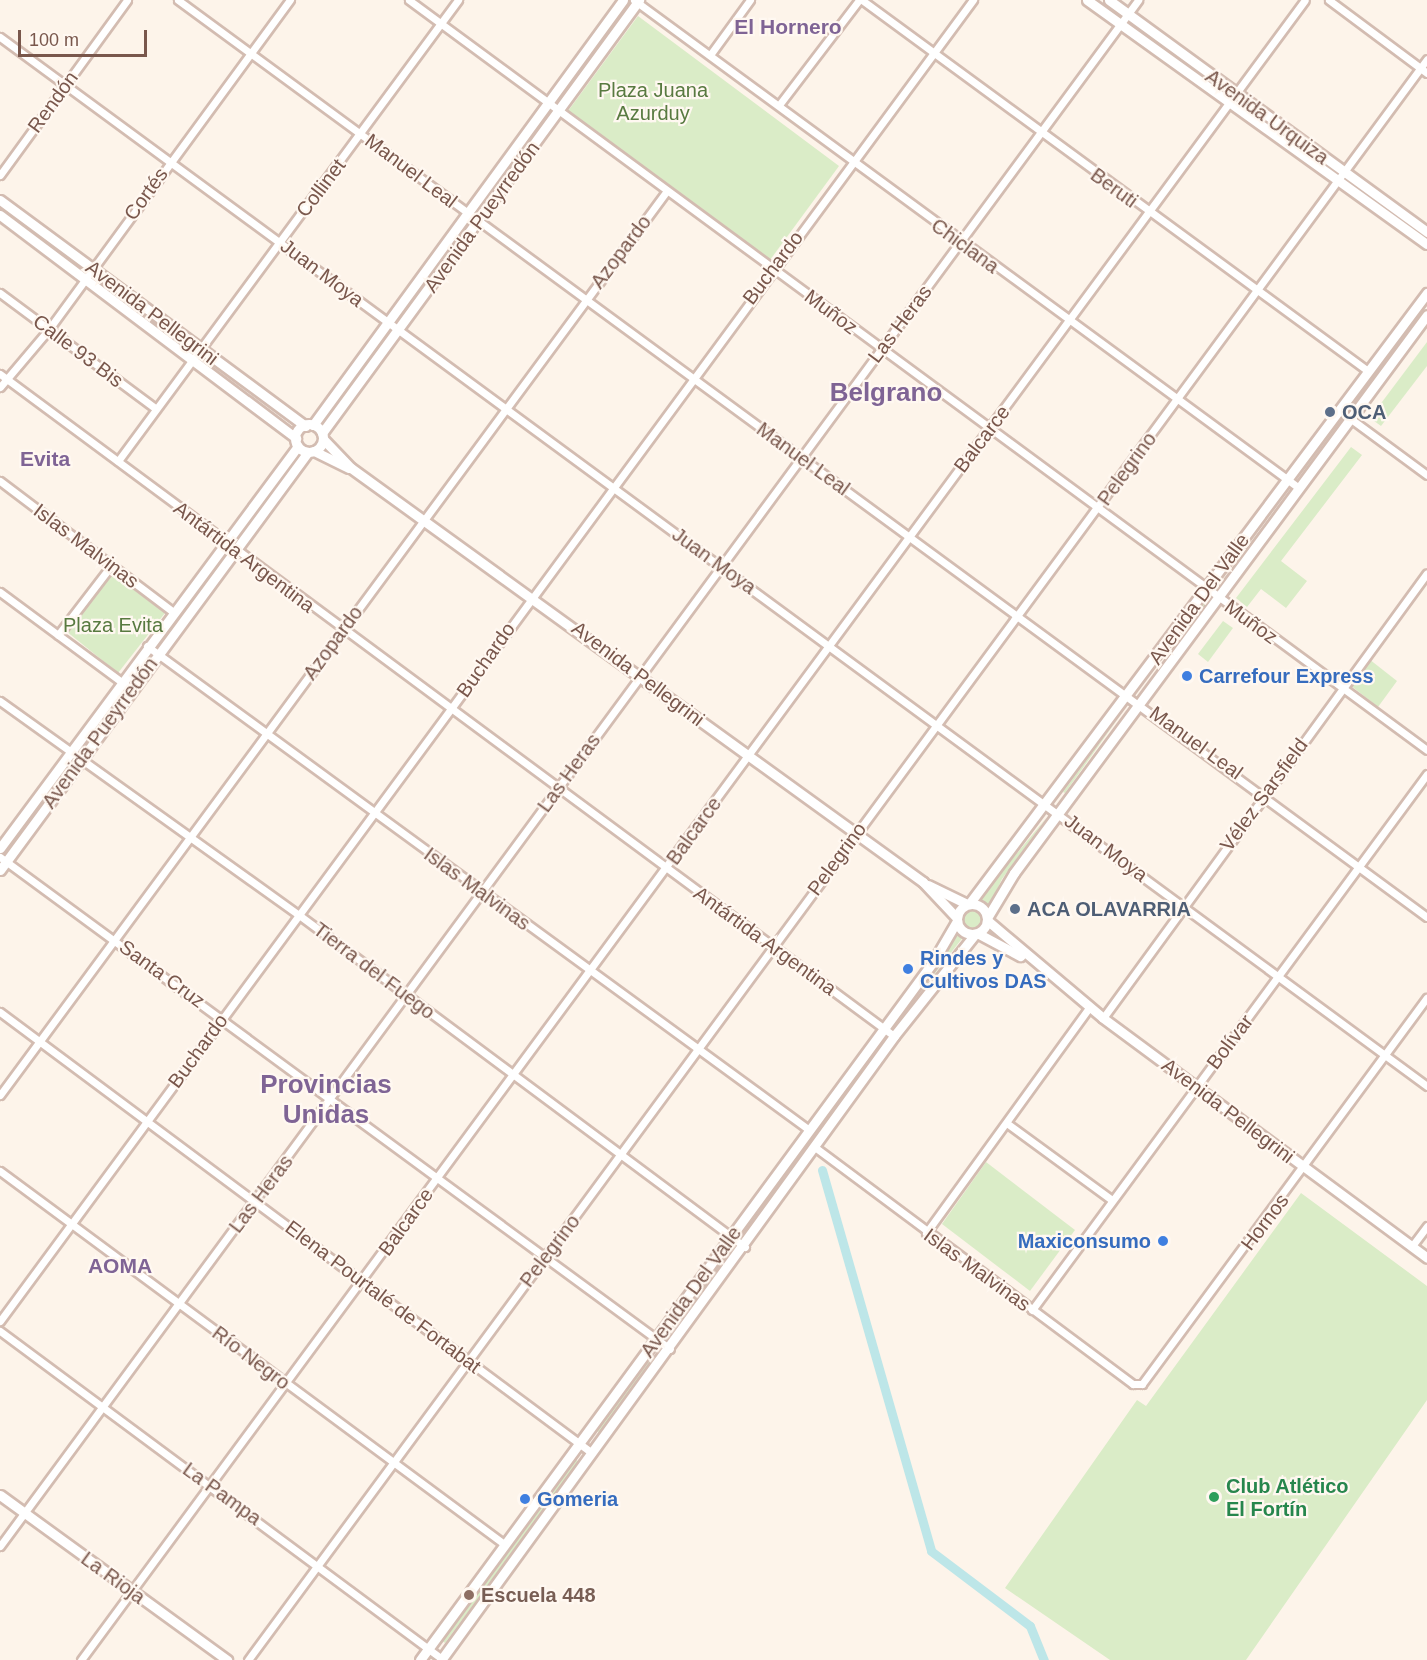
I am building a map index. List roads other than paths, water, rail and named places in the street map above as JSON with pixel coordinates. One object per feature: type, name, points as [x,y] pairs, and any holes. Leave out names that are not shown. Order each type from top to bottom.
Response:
[{"type":"main road","name":"Avenida Pueyrredón","points":[[0,848],[269,483],[309,425],[388,323],[465,212],[623,0]]},
{"type":"main road","points":[[1087,0],[1427,244]]},
{"type":"main road","name":"Avenida Urquiza","points":[[1109,0],[1234,94],[1427,232]]},
{"type":"main road","name":"Avenida Pueyrredón","points":[[0,870],[3,859],[84,759],[131,689],[279,490],[311,452],[559,112],[637,1]]},
{"type":"main road","name":"Avenida Pellegrini","points":[[0,200],[201,349],[309,425],[351,468],[531,595],[855,834],[923,882],[968,904],[988,920],[1030,962],[1089,1008],[1427,1258]]},
{"type":"main road","name":"Avenida Pellegrini","points":[[0,215],[195,358],[297,442],[311,452],[351,468]]},
{"type":"main road","name":"Avenida Del Valle","points":[[420,1660],[733,1236],[968,904],[1048,805],[1427,293]]},
{"type":"main road","name":"Avenida Del Valle","points":[[442,1660],[745,1247],[894,1036],[988,920],[1060,813],[1427,315]]},
{"type":"main road","points":[[269,483],[279,490]]},
{"type":"main road","name":"Avenida Pellegrini","points":[[923,882],[957,919],[977,934],[1030,962]]},
{"type":"main road","name":"La Rioja","points":[[0,1495],[227,1660]]},
{"type":"street","name":"Rendón","points":[[0,175],[127,0]]},
{"type":"street","name":"Manuel Leal","points":[[178,0],[362,133],[584,301],[909,536],[1017,618],[1127,698],[1141,702],[1427,917]]},
{"type":"street","name":"Cortés","points":[[0,387],[49,329],[171,159],[290,0]]},
{"type":"street","name":"Muñoz","points":[[410,0],[547,104],[1097,510],[1208,586],[1219,598],[1427,750]]},
{"type":"street","name":"Collinet","points":[[118,461],[458,0]]},
{"type":"street","points":[[710,55],[750,0]]},
{"type":"street","points":[[779,105],[861,0]]},
{"type":"street","name":"Beruti","points":[[861,0],[1040,135],[1368,371]]},
{"type":"street","name":"Buchardo","points":[[0,1321],[222,1017],[374,814],[612,485],[973,0]]},
{"type":"street","name":"Las Heras","points":[[0,1546],[331,1100],[639,676],[961,243],[1138,0]]},
{"type":"street","name":"Balcarce","points":[[81,1660],[363,1282],[1305,0]]},
{"type":"street","points":[[1329,0],[1424,70]]},
{"type":"street","name":"Chiclana","points":[[637,1],[779,105],[852,163],[1299,488]]},
{"type":"street","name":"Juan Moya","points":[[0,37],[171,159],[388,323],[1060,813],[1427,1086]]},
{"type":"street","name":"Pelegrino","points":[[248,1660],[698,1052],[855,834],[939,725],[1097,510],[1254,291],[1424,70],[1427,59]]},
{"type":"street","name":"Azopardo","points":[[0,1095],[422,519],[666,192]]},
{"type":"street","name":"Calle 93 Bis","points":[[0,293],[156,410]]},
{"type":"street","name":"Antártida Argentina","points":[[0,374],[118,461],[223,543],[451,708],[894,1036]]},
{"type":"street","points":[[1351,419],[1427,475]]},
{"type":"street","name":"Islas Malvinas","points":[[0,481],[172,612]]},
{"type":"street","points":[[58,634],[111,566]]},
{"type":"street","name":"Vélez Sarsfield","points":[[1103,1018],[1341,688],[1427,573]]},
{"type":"street","points":[[0,592],[131,689]]},
{"type":"street","name":"Islas Malvinas","points":[[147,646],[267,732],[374,814],[698,1052],[808,1129]]},
{"type":"street","name":"Tierra del Fuego","points":[[0,701],[190,835],[745,1247]]},
{"type":"street","name":"Bolívar","points":[[1032,1310],[1427,774]]},
{"type":"street","name":"Santa Cruz","points":[[3,859],[222,1017],[670,1349]]},
{"type":"street","name":"Hornos","points":[[1142,1384],[1305,1168],[1427,998]]},
{"type":"street","points":[[926,1233],[1008,1124],[1089,1008]]},
{"type":"street","name":"Elena Pourtalé de Fortabat","points":[[0,1012],[592,1453]]},
{"type":"street","points":[[1008,1124],[1112,1200]]},
{"type":"street","name":"Islas Malvinas","points":[[816,1148],[926,1233],[1133,1384],[1142,1384]]},
{"type":"street","name":"Río Negro","points":[[0,1171],[504,1544]]},
{"type":"street","points":[[1412,1246],[1427,1226]]},
{"type":"street","name":"La Pampa","points":[[0,1331],[319,1564],[442,1660]]},
{"type":"waterway","points":[[822,1170],[931,1551],[1030,1626],[1044,1660]]},
{"type":"place","name":"OCA","points":[[1330,412]]},
{"type":"place","name":"Carrefour Express","points":[[1187,676]]},
{"type":"place","name":"ACA OLAVARRIA","points":[[1015,909]]},
{"type":"place","name":"Rindes y Cultivos DAS","points":[[908,969]]},
{"type":"place","name":"Maxiconsumo","points":[[1163,1241]]},
{"type":"place","name":"Club Atlético El Fortín","points":[[1214,1497]]},
{"type":"place","name":"Gomeria","points":[[525,1499]]},
{"type":"place","name":"Escuela 448","points":[[469,1595]]},
{"type":"district","name":"El Hornero","points":[[788,27]]},
{"type":"district","name":"Belgrano","points":[[886,393]]},
{"type":"district","name":"Evita","points":[[45,459]]},
{"type":"district","name":"Provincias Unidas","points":[[326,1100]]},
{"type":"district","name":"AOMA","points":[[120,1266]]},
{"type":"park label","name":"Plaza Juana Azurduy","points":[[653,102]]},
{"type":"park label","name":"Plaza Evita","points":[[113,625]]}]
